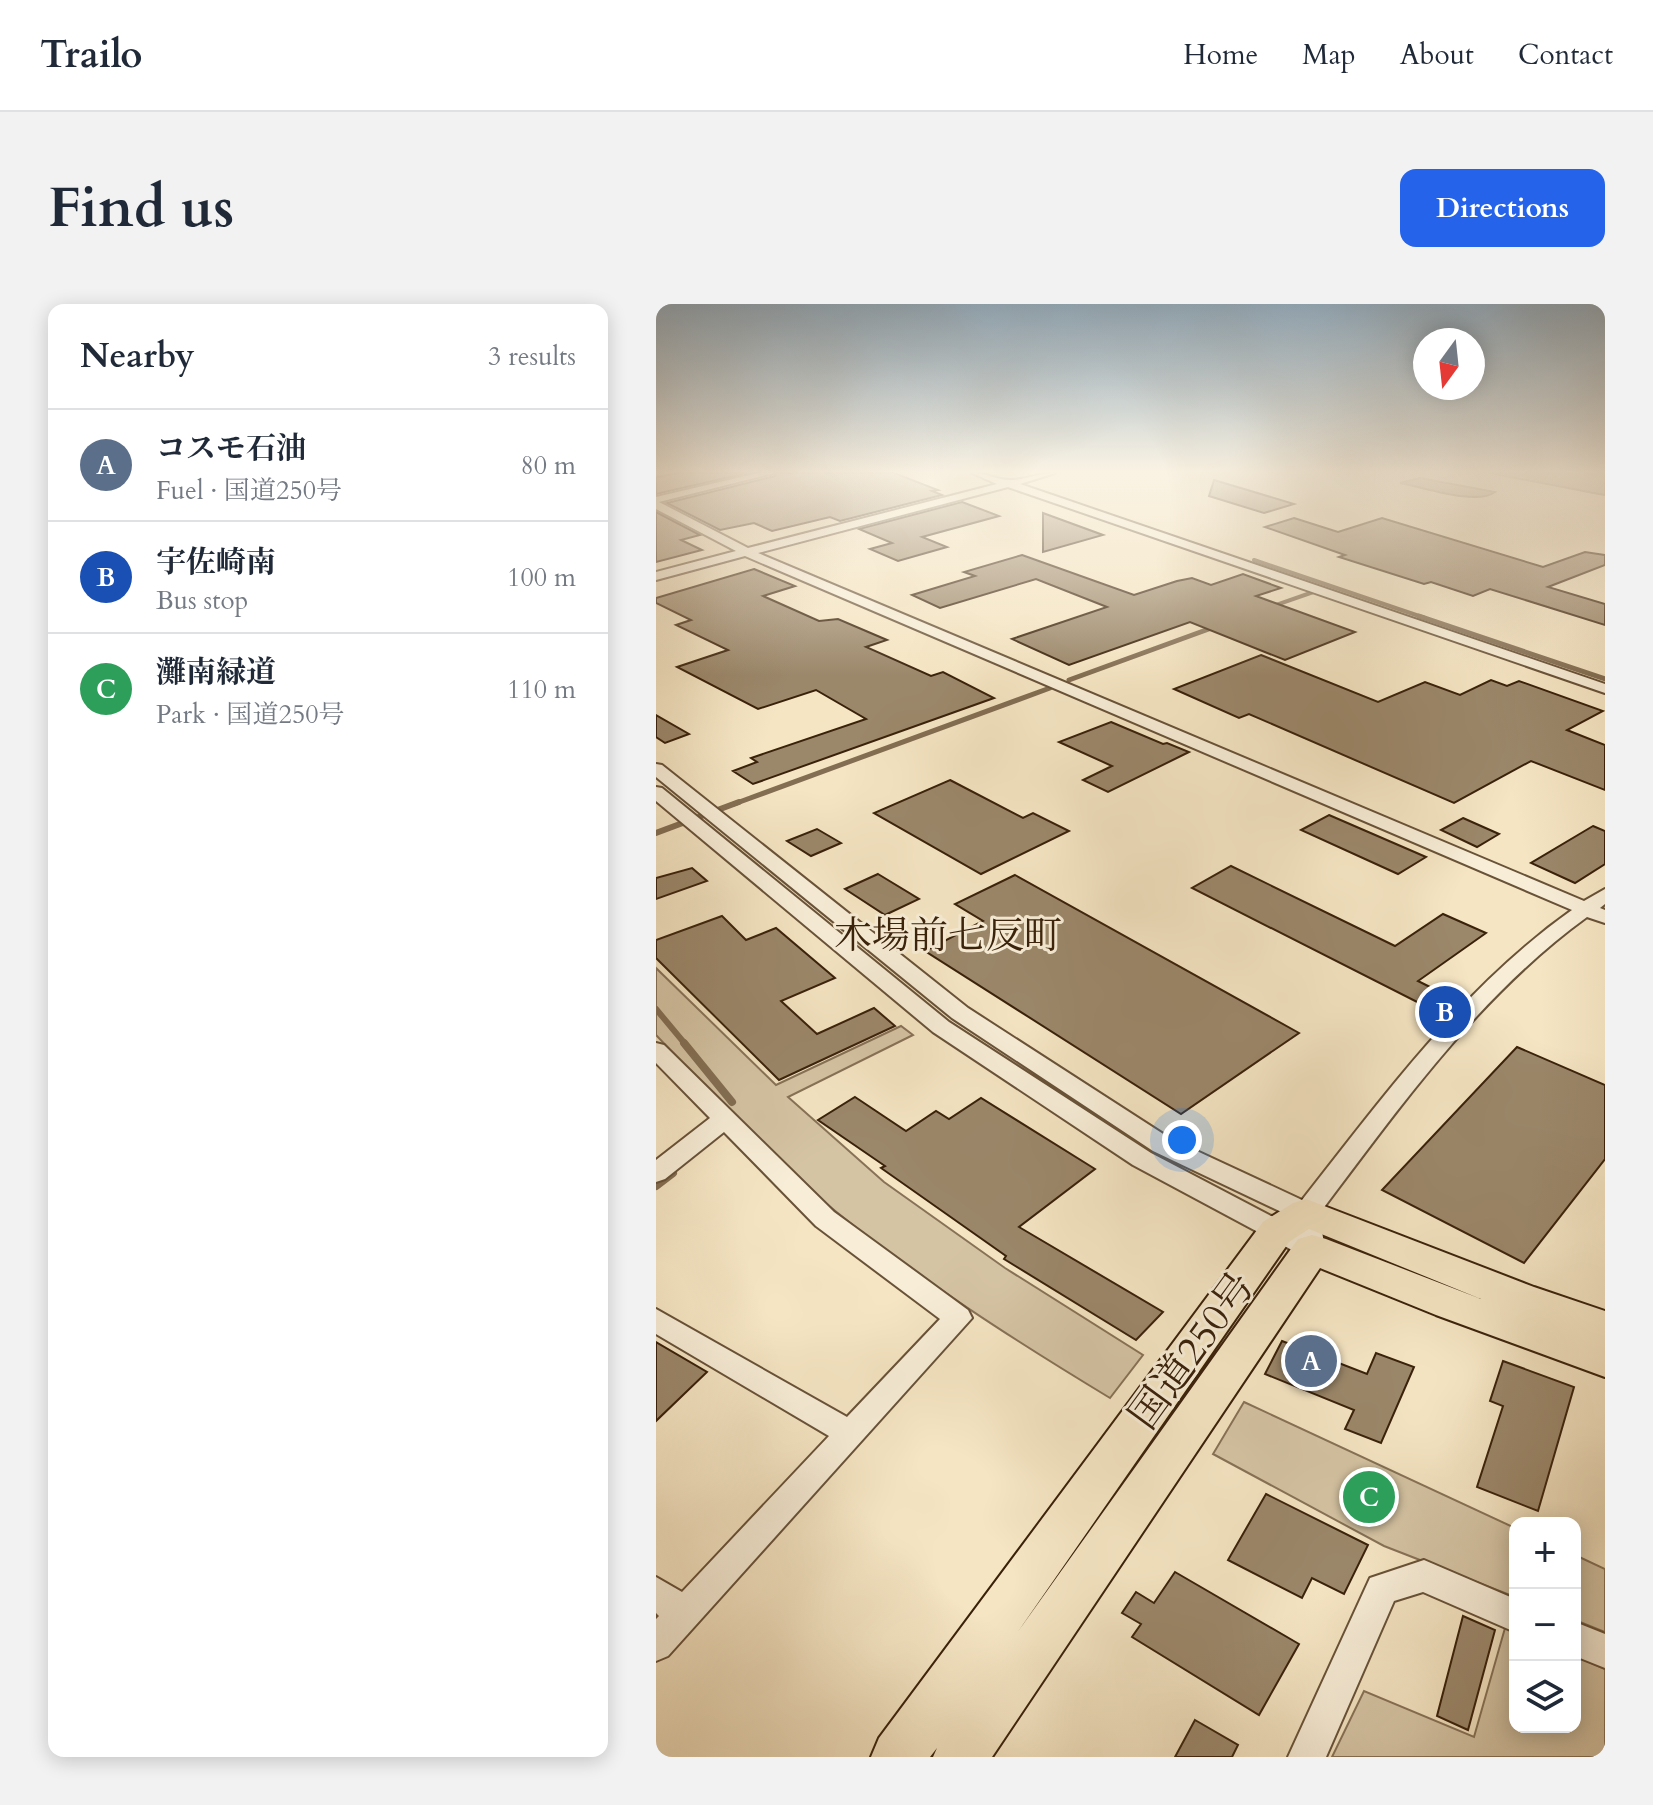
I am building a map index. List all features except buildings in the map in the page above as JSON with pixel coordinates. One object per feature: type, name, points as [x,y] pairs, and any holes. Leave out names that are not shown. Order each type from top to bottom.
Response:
[{"type":"highway","points":[[1298,1231],[1605,1327]]},
{"type":"highway","points":[[1298,1231],[1450,1304],[1605,1360]]},
{"type":"highway","name":"国道250号","points":[[898,1757],[1298,1231]]},
{"type":"highway","name":"国道250号","points":[[960,1757],[1213,1396],[1298,1231]]},
{"type":"street","points":[[725,541],[1598,907]]},
{"type":"street","points":[[656,576],[782,541]]},
{"type":"street","points":[[1175,541],[1605,689]]},
{"type":"street","points":[[656,570],[743,551]]},
{"type":"street","points":[[656,769],[676,809],[960,1013],[1298,1231]]},
{"type":"street","points":[[656,792],[941,1027],[1142,1159],[1298,1231]]},
{"type":"street","points":[[1298,1231],[1447,1032],[1516,963],[1598,907]]},
{"type":"street","points":[[656,1050],[825,1219],[958,1318],[656,1644]]},
{"type":"street","points":[[656,1173],[725,1119]]},
{"type":"street","points":[[656,1320],[849,1433]]},
{"type":"street","points":[[1307,1757],[1382,1589],[1424,1576],[1509,1613]]},
{"type":"street","points":[[656,1593],[684,1614]]},
{"type":"street","points":[[1581,1641],[1605,1651]]},
{"type":"shaded area","points":[[656,968],[776,1085],[901,1026],[913,1035],[788,1097],[884,1182],[1005,1268],[1143,1355],[1110,1398],[935,1285],[867,1236],[787,1170],[656,1035]]},
{"type":"shaded area","points":[[1244,1402],[1509,1525],[1509,1595],[1384,1546],[1213,1454]]},
{"type":"shaded area","points":[[1581,1558],[1605,1569],[1605,1632],[1581,1622]]},
{"type":"shaded area","points":[[1505,1628],[1509,1630],[1509,1733],[1581,1733],[1581,1659],[1605,1669],[1605,1757],[1332,1757],[1364,1691],[1474,1737]]},
{"type":"waterway","points":[[1254,560],[1425,618]]},
{"type":"waterway","points":[[1270,607],[1319,590]]},
{"type":"waterway","points":[[1419,616],[1605,679]]},
{"type":"waterway","points":[[1069,680],[1217,626]]},
{"type":"waterway","points":[[734,804],[1050,688]]},
{"type":"waterway","points":[[656,833],[739,802]]},
{"type":"waterway","points":[[656,1009],[686,1045]]},
{"type":"waterway","points":[[684,1043],[732,1102]]},
{"type":"waterway","points":[[656,1186],[673,1173]]},
{"type":"place","name":"宇佐崎南","points":[[1445,1012]]},
{"type":"place","name":"コスモ石油","points":[[1311,1361]]},
{"type":"place","name":"灘南緑道","points":[[1369,1497]]},
{"type":"district","name":"木場前七反町","points":[[948,935]]}]
